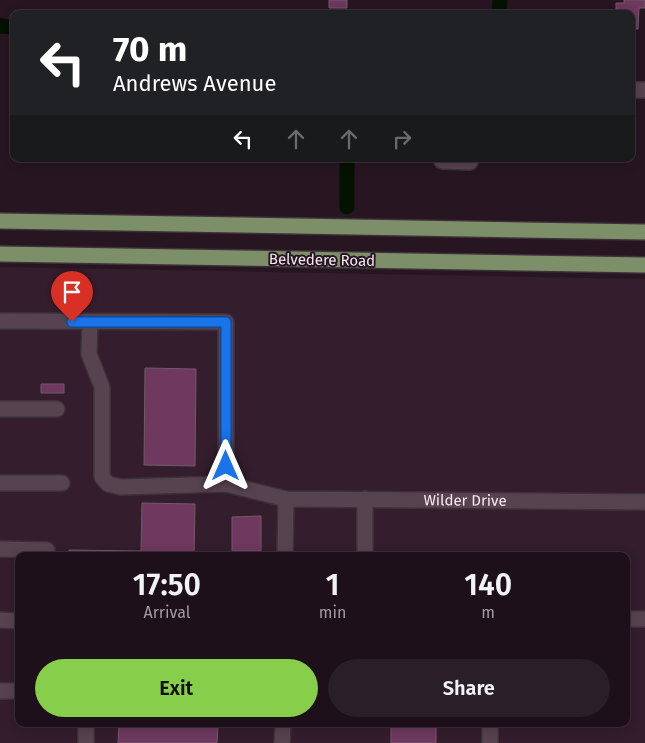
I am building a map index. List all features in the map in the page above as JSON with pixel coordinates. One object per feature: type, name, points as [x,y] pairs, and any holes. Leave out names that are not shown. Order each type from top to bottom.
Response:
[{"type":"main road","points":[[0,221],[645,232]]},
{"type":"main road","name":"Belvedere Road","points":[[0,254],[645,266]]},
{"type":"street","points":[[0,322],[226,322],[226,484]]},
{"type":"street","name":"Wilder Drive","points":[[90,322],[89,354],[102,387],[102,477],[108,484],[121,487],[226,484],[286,499],[645,502]]},
{"type":"street","points":[[0,408],[57,409]]},
{"type":"street","points":[[0,483],[62,483]]},
{"type":"street","points":[[285,552],[286,499]]},
{"type":"street","points":[[365,500],[365,552]]},
{"type":"street","points":[[0,550],[48,550]]},
{"type":"street","points":[[630,619],[645,619]]},
{"type":"street","points":[[0,620],[15,621]]},
{"type":"street","points":[[0,691],[15,691]]},
{"type":"street","points":[[86,727],[86,743]]},
{"type":"street","points":[[282,743],[283,727]]},
{"type":"street","points":[[490,727],[490,743]]},
{"type":"shaded area","points":[[0,267],[645,279],[645,743],[0,743]]},
{"type":"building","points":[[329,0],[347,0],[347,8],[329,8]]},
{"type":"building","points":[[624,0],[645,0],[645,8],[639,8],[638,29],[635,29],[635,10],[616,10],[616,3],[624,3]]},
{"type":"building","points":[[145,368],[196,369],[195,466],[144,465]]},
{"type":"building","points":[[41,384],[64,384],[64,393],[41,393]]},
{"type":"building","points":[[142,503],[195,504],[194,552],[69,552],[69,550],[141,551]]},
{"type":"building","points":[[261,516],[261,551],[232,551],[232,517]]},
{"type":"building","points":[[119,727],[218,727],[217,743],[118,743]]},
{"type":"building","points":[[391,727],[436,727],[436,743],[391,743]]},
{"type":"waterway","points":[[499,10],[500,0]]},
{"type":"waterway","points":[[0,26],[10,27]]},
{"type":"waterway","points":[[347,162],[347,207]]},
{"type":"route","points":[[72,322],[226,322],[226,466]]}]
